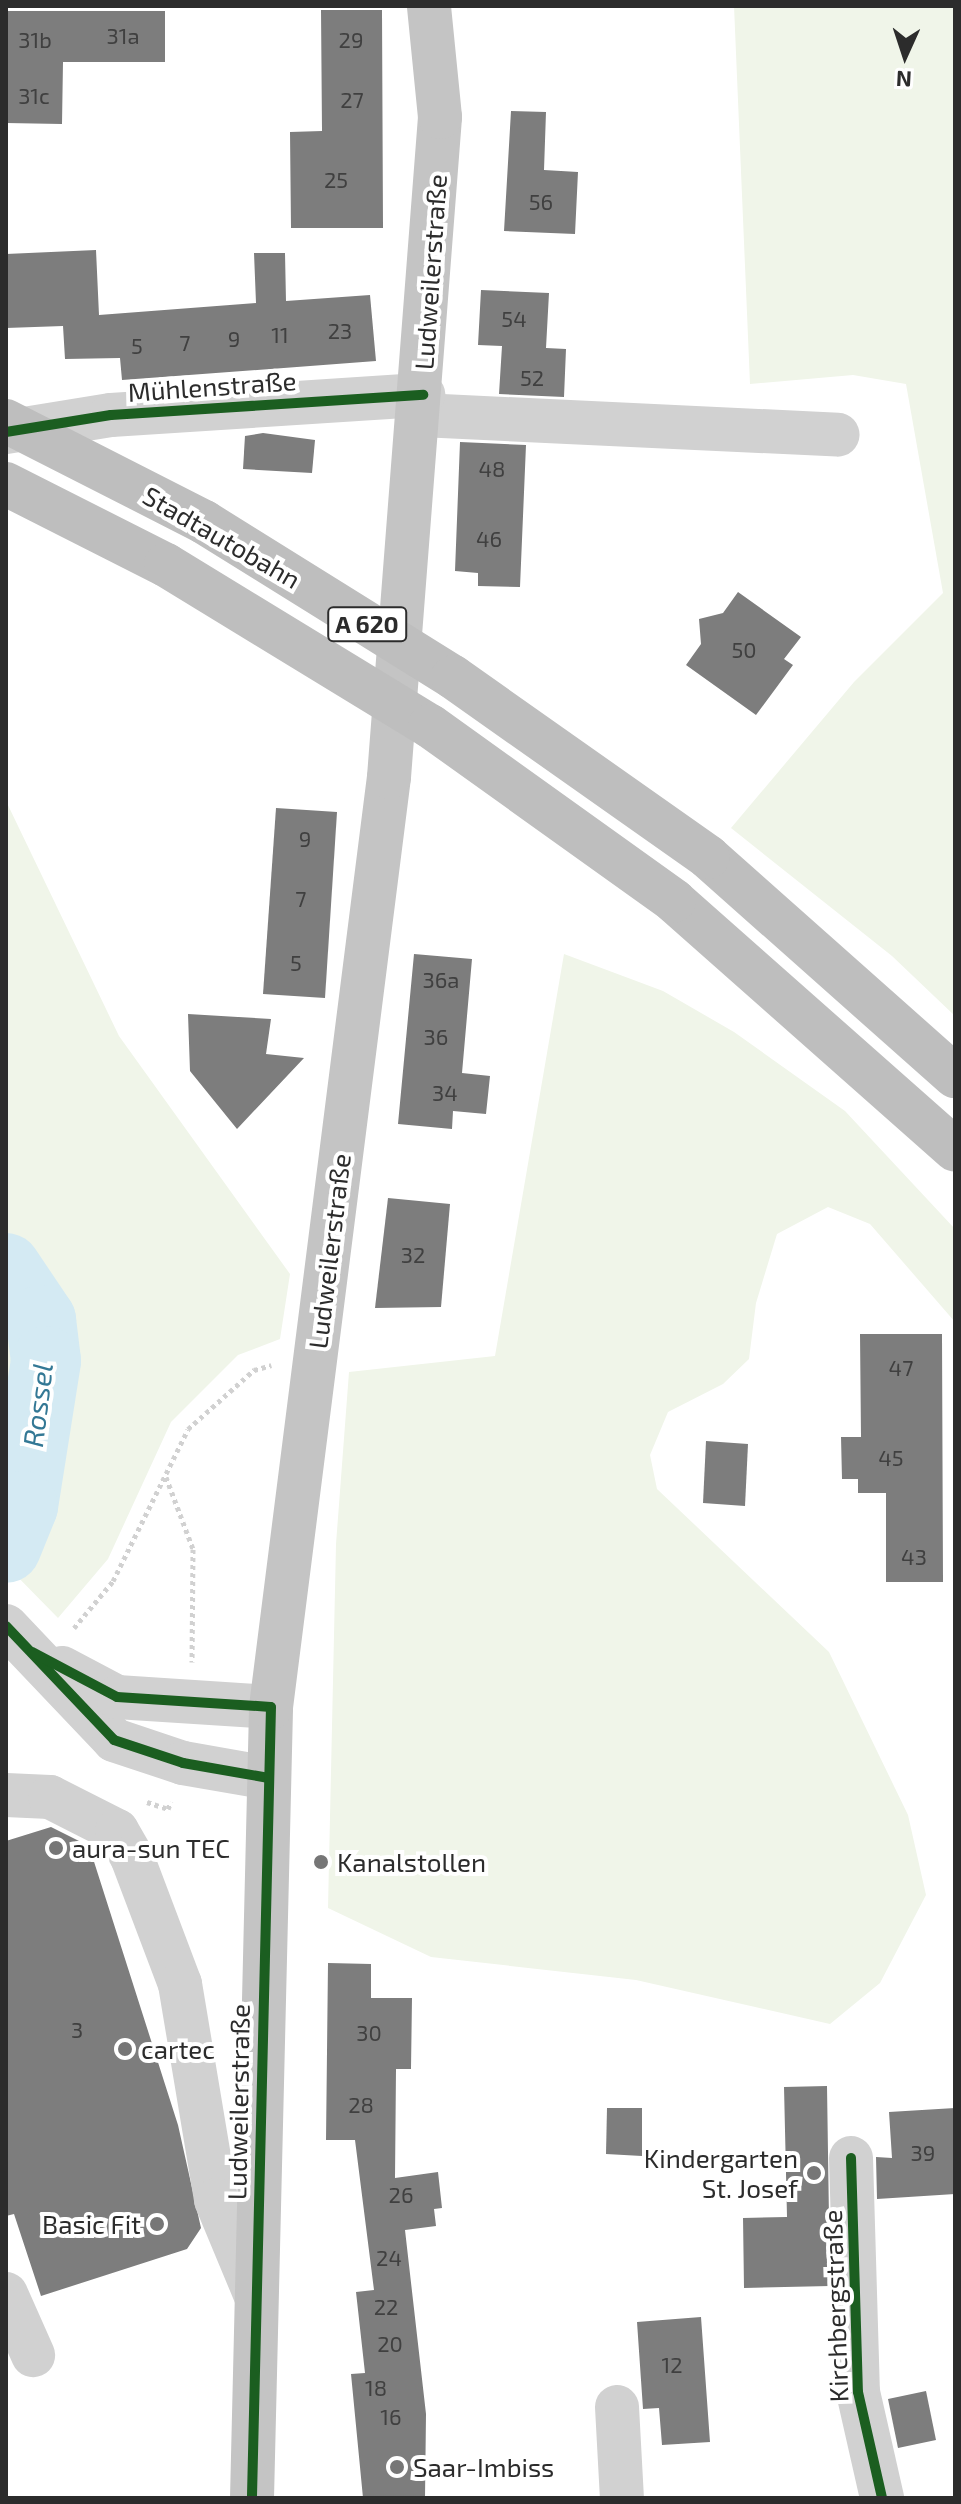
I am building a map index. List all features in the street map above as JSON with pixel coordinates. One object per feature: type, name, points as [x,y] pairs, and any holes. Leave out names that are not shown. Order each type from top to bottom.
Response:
[{"type":"highway","name":"Stadtautobahn","points":[[6,421],[218,531],[453,677],[708,857],[955,1076]]},
{"type":"highway","name":"A 620","points":[[6,484],[166,565],[430,726],[674,901],[955,1150]]},
{"type":"main road","name":"Ludweilerstraße","points":[[252,2498],[271,1707],[389,777],[422,405],[440,117],[429,6]]},
{"type":"street","name":"Mühlenstraße","points":[[6,432],[111,415],[422,405],[838,435]]},
{"type":"street","points":[[28,1646],[117,1697],[271,1707]]},
{"type":"street","points":[[28,1646],[114,1740],[183,1763],[269,1778]]},
{"type":"street","points":[[6,1795],[50,1797],[117,1831],[132,1857],[180,1984],[216,2200],[256,2296]]},
{"type":"street","name":"Kirchbergstraße","points":[[851,2158],[858,2392],[882,2498]]},
{"type":"street","points":[[6,2294],[33,2355]]},
{"type":"street","points":[[617,2407],[622,2498]]},
{"type":"path","points":[[28,1646],[113,1581],[188,1429],[254,1370],[316,1351]]},
{"type":"path","points":[[166,1477],[193,1549],[188,1703]]},
{"type":"path","points":[[141,1800],[168,1809]]},
{"type":"shaded area","points":[[734,6],[955,6],[955,1016],[892,956],[731,828],[854,682],[943,593],[906,384],[853,375],[750,384]]},
{"type":"shaded area","points":[[6,801],[119,1036],[290,1274],[280,1339],[238,1355],[171,1422],[108,1559],[58,1618],[6,1565]]},
{"type":"shaded area","points":[[564,954],[663,991],[734,1032],[845,1111],[955,1229],[955,1322],[870,1224],[828,1207],[777,1234],[756,1303],[749,1359],[723,1384],[668,1412],[650,1455],[657,1489],[829,1652],[908,1815],[926,1895],[880,1983],[830,2024],[636,1980],[431,1957],[328,1908],[336,1544],[349,1372],[495,1356]]},
{"type":"building","points":[[321,10],[382,10],[383,228],[291,228],[290,132],[322,131]]},
{"type":"building","points":[[6,11],[165,11],[165,62],[63,62],[62,124],[6,123]]},
{"type":"building","points":[[511,111],[546,112],[544,170],[578,172],[575,234],[504,231]]},
{"type":"building","points":[[96,250],[99,315],[256,303],[254,253],[285,253],[286,301],[370,295],[376,361],[122,380],[120,358],[65,359],[63,326],[6,328],[6,254]]},
{"type":"building","points":[[481,290],[549,293],[546,348],[566,349],[564,397],[499,394],[502,346],[478,345]]},
{"type":"building","points":[[263,433],[315,440],[312,473],[243,469],[245,436]]},
{"type":"building","points":[[460,442],[526,445],[520,587],[478,586],[478,573],[455,571]]},
{"type":"building","points":[[738,592],[801,637],[784,659],[793,665],[756,715],[686,665],[701,644],[699,619],[723,613]]},
{"type":"building","points":[[276,808],[337,812],[325,998],[263,994]]},
{"type":"building","points":[[414,954],[472,959],[462,1073],[490,1076],[486,1114],[453,1111],[452,1129],[398,1124]]},
{"type":"building","points":[[188,1014],[271,1019],[266,1054],[304,1058],[237,1129],[190,1071]]},
{"type":"building","points":[[388,1198],[450,1204],[441,1307],[375,1308]]},
{"type":"building","points":[[860,1334],[942,1334],[943,1582],[886,1582],[886,1493],[858,1493],[858,1479],[842,1479],[841,1437],[861,1437]]},
{"type":"building","points":[[706,1441],[748,1444],[745,1506],[703,1503]]},
{"type":"building","points":[[51,1827],[89,1846],[178,2125],[201,2228],[187,2249],[41,2296],[14,2214],[6,2216],[6,1841]]},
{"type":"building","points":[[328,1963],[371,1964],[371,1998],[412,1998],[411,2069],[396,2069],[395,2178],[438,2172],[442,2208],[434,2209],[436,2226],[405,2230],[426,2414],[425,2498],[363,2498],[351,2374],[365,2373],[356,2292],[374,2290],[355,2140],[326,2140]]},
{"type":"building","name":"Kindergarten St. Josef","points":[[827,2086],[830,2286],[744,2288],[743,2218],[787,2217],[784,2087]]},
{"type":"building","points":[[607,2108],[642,2108],[642,2156],[606,2154]]},
{"type":"building","points":[[955,2108],[955,2194],[877,2199],[876,2157],[892,2158],[889,2112]]},
{"type":"building","points":[[701,2317],[710,2442],[662,2445],[659,2408],[643,2409],[637,2322]]},
{"type":"building","points":[[926,2391],[936,2440],[898,2448],[888,2399]]},
{"type":"waterway","name":"Rossel","points":[[6,1268],[41,1320],[46,1361],[23,1506],[6,1548]]},
{"type":"cycle path","points":[[6,432],[111,415],[423,395]]},
{"type":"cycle path","points":[[6,1626],[114,1740],[183,1763],[269,1778]]},
{"type":"cycle path","points":[[32,1652],[117,1697],[271,1707],[252,2498]]},
{"type":"cycle path","points":[[851,2158],[858,2392],[882,2498]]},
{"type":"place","name":"aura-sun TEC","points":[[56,1848]]},
{"type":"place","name":"Kanalstollen","points":[[321,1862]]},
{"type":"place","name":"cartec","points":[[125,2049]]},
{"type":"place","name":"Kindergarten St. Josef","points":[[814,2173]]},
{"type":"place","name":"Basic Fit","points":[[157,2224]]},
{"type":"place","name":"Saar-Imbiss","points":[[397,2467]]}]
